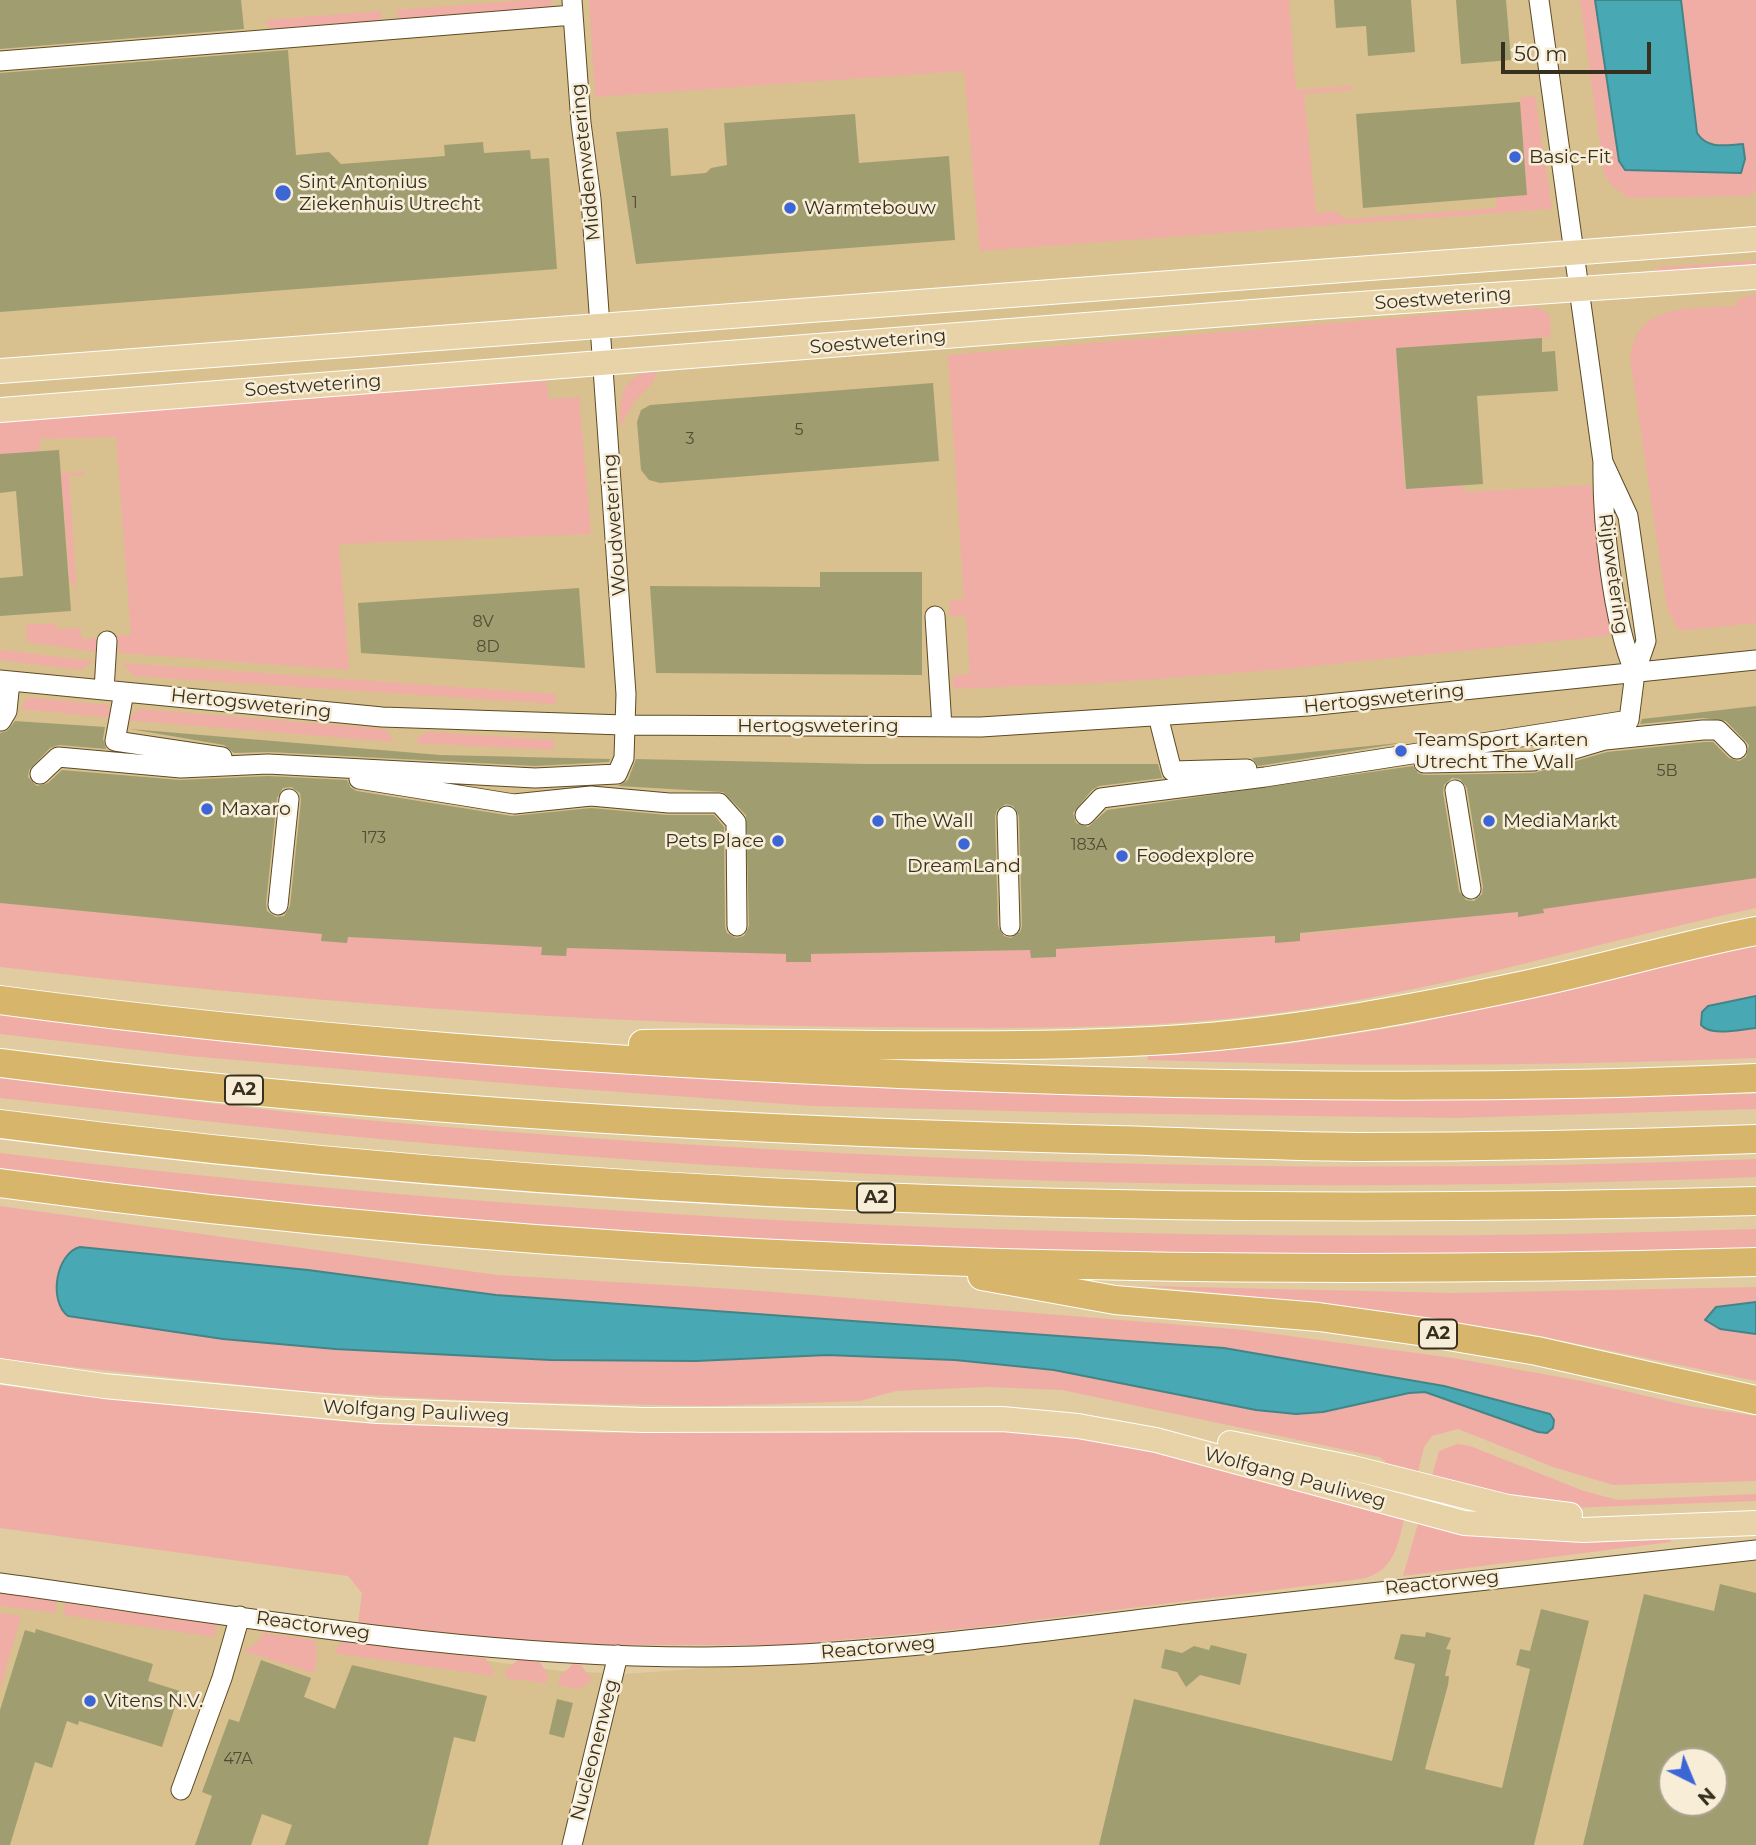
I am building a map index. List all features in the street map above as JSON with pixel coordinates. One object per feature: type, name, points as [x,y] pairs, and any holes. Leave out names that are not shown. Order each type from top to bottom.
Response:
[{"type":"highway","points":[[454,1047],[762,1042],[928,1046],[1093,1044],[1197,1038],[1294,1027],[1526,985],[1756,932]]},
{"type":"highway","points":[[0,1000],[304,1034],[758,1068],[1063,1080],[1461,1084],[1756,1078]]},
{"type":"highway","name":"A2","points":[[0,1063],[88,1074],[488,1112],[908,1135],[1351,1147],[1756,1139]]},
{"type":"highway","name":"A2","points":[[0,1124],[559,1181],[916,1200],[1213,1207],[1468,1208],[1756,1200]]},
{"type":"highway","name":"A2","points":[[0,1183],[254,1214],[479,1233],[874,1257],[1294,1269],[1584,1267],[1756,1262]]},
{"type":"highway","name":"A2","points":[[874,1257],[1115,1300],[1319,1317],[1425,1332],[1537,1351],[1756,1400]]},
{"type":"main road","name":"Soestwetering","points":[[0,371],[1756,239]]},
{"type":"main road","name":"Soestwetering","points":[[0,410],[1756,277]]},
{"type":"main road","name":"Wolfgang Pauliweg","points":[[0,1371],[104,1386],[378,1411],[644,1420],[835,1418],[878,1422],[1002,1419],[1078,1426],[1156,1440],[1464,1523],[1583,1530],[1756,1523]]},
{"type":"main road","name":"Wolfgang Pauliweg","points":[[835,1418],[874,1409],[990,1406],[1065,1411],[1135,1421],[1353,1468],[1508,1507],[1546,1513],[1580,1515],[1756,1509]]},
{"type":"street","points":[[1539,0],[1575,252]]},
{"type":"street","points":[[0,61],[573,8]]},
{"type":"street","name":"Middenwetering","points":[[573,8],[601,325]]},
{"type":"street","name":"Rijpwetering","points":[[1575,252],[1603,462],[1602,500],[1622,644],[1635,674]]},
{"type":"street","name":"Woudwetering","points":[[268,764],[535,778],[617,774],[624,758],[626,694],[601,325]]},
{"type":"street","points":[[935,616],[942,727]]},
{"type":"street","points":[[107,641],[114,691],[115,741],[514,804],[591,796],[669,803],[719,803],[736,822],[737,926]]},
{"type":"street","name":"Hertogswetering","points":[[5,680],[382,717],[624,725],[942,727],[1308,706],[1756,660]]},
{"type":"street","points":[[1085,815],[1101,799],[1588,729],[1629,720],[1635,674]]},
{"type":"street","points":[[1,721],[7,711],[5,680]]},
{"type":"street","points":[[1158,716],[1172,771],[1534,761],[1605,740],[1703,730],[1718,730],[1737,749]]},
{"type":"street","points":[[40,774],[58,757],[181,768],[268,764]]},
{"type":"street","points":[[1455,790],[1471,889]]},
{"type":"street","points":[[278,905],[289,799]]},
{"type":"street","points":[[1007,816],[1010,926]]},
{"type":"street","name":"Reactorweg","points":[[0,1583],[455,1644],[618,1655],[787,1656],[953,1642],[1381,1590],[1756,1550]]},
{"type":"street","points":[[181,1790],[222,1678],[240,1616]]},
{"type":"street","name":"Nucleonenweg","points":[[572,1845],[618,1655]]},
{"type":"shaded area","points":[[0,0],[1756,0],[1756,902],[1351,966],[0,946]]},
{"type":"shaded area","points":[[551,0],[552,13],[398,25],[397,10]]},
{"type":"shaded area","points":[[589,0],[1289,0],[1296,90],[1353,86],[1354,90],[1304,94],[1316,213],[1334,211],[1346,219],[1496,208],[1496,198],[1527,195],[1520,98],[1535,96],[1552,209],[980,251],[964,71],[595,97]]},
{"type":"shaded area","points":[[1580,0],[1595,0],[1619,161],[1625,170],[1741,173],[1745,159],[1743,144],[1712,144],[1697,133],[1681,0],[1756,0],[1756,190],[1750,196],[1629,198],[1612,186],[1604,174]]},
{"type":"shaded area","points":[[381,11],[382,26],[271,31],[265,20]]},
{"type":"shaded area","points":[[1756,261],[1756,268],[1657,276],[1657,267]]},
{"type":"shaded area","points":[[1756,294],[1756,623],[1679,631],[1667,608],[1630,357],[1635,339],[1644,326],[1656,317],[1686,309],[1737,306],[1737,300]]},
{"type":"shaded area","points":[[1539,308],[1550,315],[1551,337],[1396,348],[1405,489],[1463,485],[1464,492],[1591,485],[1612,631],[1607,636],[1285,669],[1117,682],[953,689],[953,675],[970,674],[966,616],[950,616],[949,601],[964,599],[948,355]]},
{"type":"shaded area","points":[[657,372],[652,384],[634,402],[620,427],[620,407],[625,389],[637,376]]},
{"type":"shaded area","points":[[546,381],[549,399],[579,397],[591,534],[339,544],[349,670],[119,653],[117,636],[131,635],[116,437],[40,439],[40,451],[0,454],[0,421]]},
{"type":"shaded area","points":[[85,472],[85,475],[69,476],[78,616],[75,584],[70,584],[61,473]]},
{"type":"shaded area","points":[[56,623],[56,629],[80,628],[82,639],[96,638],[97,652],[27,642],[26,625]]},
{"type":"shaded area","points":[[0,650],[93,661],[81,670],[0,660]]},
{"type":"shaded area","points":[[122,663],[556,694],[555,704],[134,676]]},
{"type":"shaded area","points":[[27,697],[108,705],[113,718],[21,709]]},
{"type":"shaded area","points":[[140,709],[385,729],[395,742],[125,720]]},
{"type":"shaded area","points":[[428,732],[554,740],[554,750],[416,743],[419,736]]},
{"type":"shaded area","points":[[1756,874],[1756,908],[1373,997],[1243,1017],[1146,1025],[949,1028],[638,1021],[425,1008],[212,990],[0,967],[0,903],[263,927],[525,945],[788,953],[920,953],[1103,947],[1306,934],[1533,907]]},
{"type":"shaded area","points":[[1756,943],[1756,1058],[1452,1065],[1148,1060],[1147,1054],[1283,1045],[1409,1025]]},
{"type":"shaded area","points":[[0,1013],[427,1056],[747,1081],[1193,1096],[1531,1097],[1756,1094],[1756,1109],[1456,1118],[813,1106],[189,1056],[0,1034]]},
{"type":"shaded area","points":[[0,1078],[369,1120],[588,1138],[755,1148],[1089,1163],[1256,1166],[1589,1164],[1756,1159],[1756,1177],[1420,1185],[1252,1185],[916,1176],[748,1167],[361,1137],[0,1098]]},
{"type":"shaded area","points":[[0,1153],[438,1197],[876,1225],[1316,1235],[1756,1229],[1756,1248],[1536,1254],[1096,1252],[657,1233],[219,1197],[0,1173]]},
{"type":"shaded area","points":[[0,1206],[497,1275],[750,1290],[1245,1330],[1453,1358],[1582,1381],[1689,1406],[1756,1416],[1756,1481],[1613,1485],[1553,1467],[1458,1429],[1432,1436],[1424,1447],[1417,1476],[1384,1467],[1385,1461],[1379,1457],[1062,1390],[987,1387],[896,1391],[860,1401],[710,1406],[499,1402],[311,1392],[25,1362],[0,1358]]},
{"type":"shaded area","points":[[1146,1286],[1454,1293],[1756,1287],[1756,1381],[1526,1333],[1335,1305]]},
{"type":"shaded area","points":[[0,1385],[60,1394],[358,1423],[604,1433],[972,1425],[1126,1440],[1405,1515],[1397,1546],[1388,1563],[1381,1570],[1361,1579],[973,1628],[787,1645],[526,1645],[358,1624],[362,1593],[348,1576],[0,1528]]},
{"type":"shaded area","points":[[1457,1444],[1470,1446],[1584,1491],[1618,1500],[1756,1494],[1756,1501],[1569,1508],[1431,1480],[1439,1451]]},
{"type":"shaded area","points":[[1419,1520],[1671,1534],[1671,1542],[1403,1576]]},
{"type":"shaded area","points":[[1756,1558],[1756,1845],[0,1845],[0,1594],[561,1671],[625,1674],[964,1649]]},
{"type":"shaded area","points":[[0,1593],[57,1601],[56,1613],[0,1606]]},
{"type":"shaded area","points":[[65,1603],[217,1624],[214,1637],[64,1615]]},
{"type":"shaded area","points":[[0,1613],[21,1616],[0,1689]]},
{"type":"shaded area","points":[[264,1633],[315,1640],[317,1655],[314,1673],[243,1651],[257,1643]]},
{"type":"shaded area","points":[[341,1642],[485,1658],[494,1671],[493,1676],[334,1653]]},
{"type":"shaded area","points":[[518,1659],[540,1662],[548,1675],[546,1683],[505,1678],[506,1671]]},
{"type":"shaded area","points":[[573,1664],[581,1665],[592,1680],[578,1689],[558,1685],[560,1676]]},
{"type":"water","points":[[1595,0],[1681,0],[1697,133],[1712,144],[1743,144],[1745,159],[1741,173],[1625,170],[1619,161]]},
{"type":"water","points":[[1756,996],[1756,1028],[1712,1031],[1701,1025],[1702,1012],[1708,1006]]},
{"type":"water","points":[[80,1247],[308,1270],[496,1295],[1224,1348],[1444,1386],[1550,1414],[1554,1420],[1553,1428],[1547,1433],[1538,1432],[1425,1392],[1323,1412],[1296,1414],[1256,1410],[1054,1370],[955,1360],[827,1355],[696,1361],[551,1360],[335,1349],[223,1339],[68,1316],[58,1300],[57,1278],[65,1258]]},
{"type":"water","points":[[1756,1302],[1756,1334],[1720,1329],[1705,1320],[1716,1307]]},
{"type":"building","points":[[0,0],[241,0],[244,29],[0,49]]},
{"type":"building","points":[[1334,0],[1411,0],[1415,52],[1368,56],[1366,26],[1336,28]]},
{"type":"building","points":[[1456,0],[1506,0],[1511,60],[1461,64]]},
{"type":"building","points":[[288,50],[296,155],[329,152],[341,164],[445,156],[444,145],[483,142],[484,153],[530,150],[531,159],[549,158],[557,269],[0,312],[0,73]]},
{"type":"building","points":[[1520,102],[1527,195],[1363,208],[1356,114]]},
{"type":"building","name":"Warmtebouw","points":[[855,114],[859,163],[949,156],[955,240],[636,264],[616,132],[668,128],[671,176],[706,173],[711,168],[727,165],[724,123]]},
{"type":"building","points":[[1542,338],[1542,352],[1555,351],[1558,391],[1477,396],[1483,484],[1406,489],[1396,348]]},
{"type":"building","points":[[933,383],[939,461],[660,483],[649,480],[641,470],[637,422],[641,410],[650,405]]},
{"type":"building","points":[[59,450],[71,611],[0,616],[0,578],[23,576],[16,491],[0,493],[0,454]]},
{"type":"building","points":[[820,572],[922,572],[922,675],[656,673],[650,586],[820,587]]},
{"type":"building","points":[[579,588],[585,668],[361,653],[358,603]]},
{"type":"building","name":"The Wall","points":[[1756,706],[1756,878],[1543,909],[1544,913],[1518,917],[1518,912],[1300,933],[1300,941],[1275,943],[1275,936],[1056,949],[1056,957],[1031,958],[1030,950],[811,954],[811,962],[786,962],[786,954],[567,948],[566,956],[541,955],[542,947],[348,937],[347,943],[321,941],[322,934],[0,903],[0,733],[7,731],[15,721],[105,727],[103,739],[106,749],[59,745],[50,748],[29,770],[28,777],[37,786],[48,783],[62,770],[180,780],[268,776],[347,780],[351,788],[357,791],[512,816],[591,808],[668,815],[714,815],[724,827],[725,927],[727,933],[736,938],[744,936],[749,926],[746,815],[723,792],[618,786],[628,780],[636,759],[864,764],[1158,764],[1162,778],[1099,786],[1092,790],[1073,813],[1076,823],[1088,827],[1107,810],[1413,766],[1418,773],[1424,775],[1534,773],[1607,752],[1704,742],[1713,742],[1729,758],[1739,761],[1746,757],[1749,745],[1726,721],[1703,718],[1640,724],[1642,719]],"holes":[[[1452,778],[1460,779],[1467,788],[1483,887],[1482,894],[1474,901],[1466,900],[1459,891],[1443,792],[1444,785]],[[291,787],[300,793],[301,800],[290,906],[284,916],[276,917],[267,911],[266,904],[277,798],[283,788]],[[1006,804],[1013,806],[1019,816],[1022,926],[1020,932],[1011,938],[1004,936],[998,926],[997,810]]]},
{"type":"building","points":[[130,729],[440,755],[610,759],[609,762],[535,766],[269,752],[234,753],[224,745]]},
{"type":"building","points":[[1408,742],[1258,766],[1252,758]]},
{"type":"building","points":[[1720,1584],[1756,1593],[1756,1845],[1583,1845],[1644,1594],[1714,1611]]},
{"type":"building","points":[[1541,1609],[1589,1621],[1534,1845],[1099,1845],[1134,1699],[1392,1761],[1415,1664],[1394,1659],[1401,1634],[1425,1637],[1426,1632],[1451,1638],[1446,1649],[1451,1650],[1445,1676],[1449,1676],[1448,1685],[1425,1769],[1502,1788],[1530,1669],[1516,1665],[1520,1649],[1530,1651]]},
{"type":"building","name":"Vitens N.V.","points":[[36,1629],[153,1664],[148,1681],[180,1691],[162,1747],[79,1721],[78,1725],[67,1721],[52,1768],[35,1762],[10,1845],[0,1845],[0,1710],[25,1630],[35,1633]]},
{"type":"building","points":[[1211,1645],[1247,1654],[1240,1685],[1200,1675],[1186,1687],[1177,1672],[1161,1668],[1165,1649],[1182,1653],[1194,1646],[1209,1650]]},
{"type":"building","points":[[261,1660],[311,1678],[304,1697],[335,1709],[352,1665],[487,1696],[475,1742],[454,1737],[428,1845],[285,1845],[292,1825],[262,1814],[251,1845],[195,1845],[212,1796],[202,1792],[229,1719],[239,1722]]},
{"type":"building","points":[[557,1699],[573,1703],[564,1738],[549,1734]]},
{"type":"place","name":"Basic-Fit","points":[[1515,157]]},
{"type":"place","name":"Sint Antonius Ziekenhuis Utrecht","points":[[283,193]]},
{"type":"place","name":"Warmtebouw","points":[[790,208]]},
{"type":"place","name":"TeamSport Karten Utrecht The Wall","points":[[1401,751]]},
{"type":"place","name":"Maxaro","points":[[207,809]]},
{"type":"place","name":"The Wall","points":[[878,821]]},
{"type":"place","name":"MediaMarkt","points":[[1489,821]]},
{"type":"place","name":"Pets Place","points":[[778,841]]},
{"type":"place","name":"DreamLand","points":[[964,844]]},
{"type":"place","name":"Foodexplore","points":[[1122,856]]},
{"type":"place","name":"Vitens N.V.","points":[[90,1701]]}]
